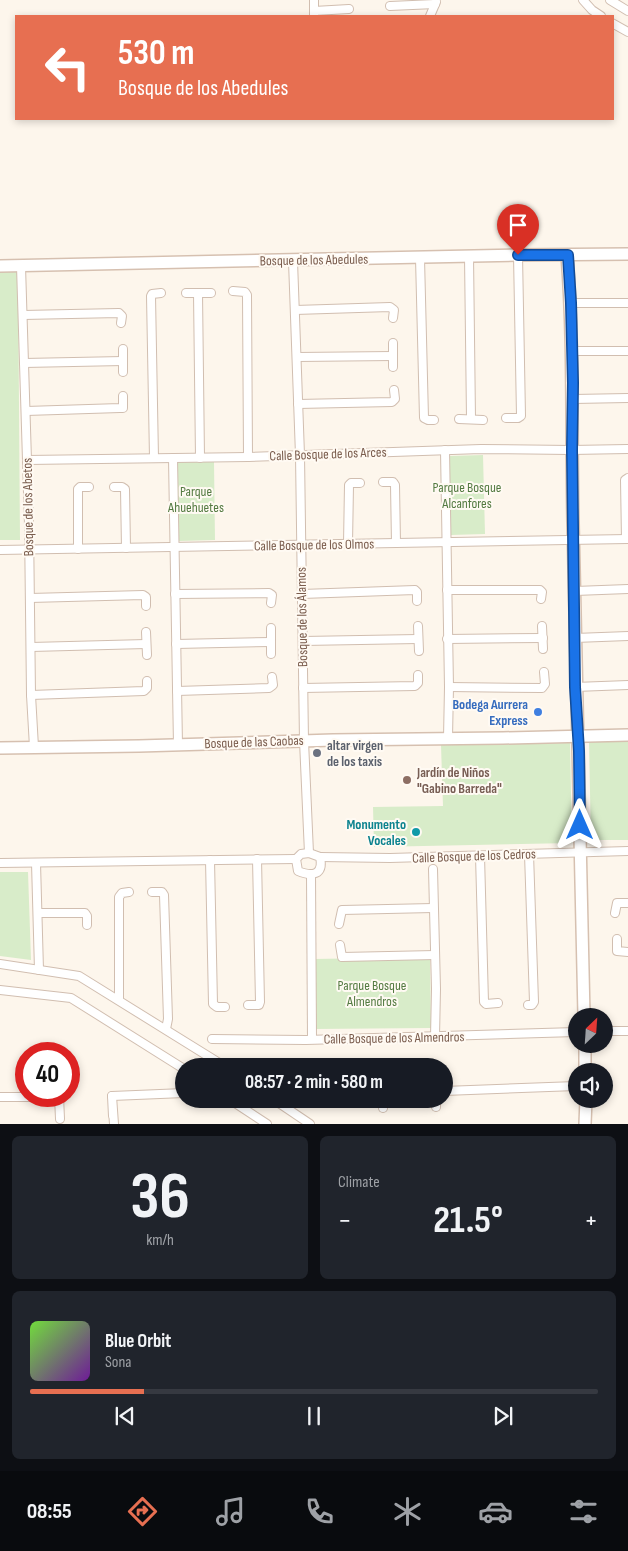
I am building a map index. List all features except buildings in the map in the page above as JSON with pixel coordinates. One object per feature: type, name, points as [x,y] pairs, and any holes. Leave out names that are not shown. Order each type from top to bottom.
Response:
[{"type":"street","points":[[314,0],[314,14],[349,9]]},
{"type":"street","points":[[583,0],[600,15]]},
{"type":"street","points":[[613,1],[628,11]]},
{"type":"street","points":[[390,6],[435,2],[430,15]]},
{"type":"street","points":[[614,24],[628,32]]},
{"type":"street","name":"Bosque de los Abedules","points":[[0,266],[628,254]]},
{"type":"street","points":[[506,418],[518,418],[521,416],[518,255]]},
{"type":"street","points":[[568,255],[573,399],[575,687],[578,736],[584,1008]]},
{"type":"street","points":[[469,256],[471,419]]},
{"type":"street","points":[[420,258],[424,418],[434,420]]},
{"type":"street","name":"Bosque de los Álamos","points":[[294,261],[302,594],[307,641],[304,741],[309,852]]},
{"type":"street","name":"Bosque de los Abetos","points":[[21,266],[26,411],[31,695],[34,747]]},
{"type":"street","points":[[233,291],[245,292],[247,295],[248,457]]},
{"type":"street","points":[[154,458],[151,296],[152,294],[161,293]]},
{"type":"street","points":[[186,293],[211,293]]},
{"type":"street","points":[[198,293],[200,458]]},
{"type":"street","points":[[571,303],[628,303]]},
{"type":"street","points":[[295,310],[390,307],[394,310],[393,318]]},
{"type":"street","points":[[23,315],[119,313],[122,316],[121,323]]},
{"type":"street","points":[[393,343],[393,367]]},
{"type":"street","points":[[122,348],[123,372]]},
{"type":"street","points":[[572,351],[628,351]]},
{"type":"street","points":[[297,357],[393,356]]},
{"type":"street","points":[[24,363],[123,361]]},
{"type":"street","points":[[298,404],[392,402],[395,400],[394,390]]},
{"type":"street","points":[[26,411],[123,408],[123,396]]},
{"type":"street","points":[[573,399],[628,398]]},
{"type":"street","points":[[459,419],[483,420]]},
{"type":"street","name":"Calle Bosque de los Arces","points":[[27,460],[248,457],[445,450],[628,448]]},
{"type":"street","points":[[445,450],[449,687],[448,738]]},
{"type":"street","points":[[173,458],[178,745]]},
{"type":"street","points":[[627,539],[625,480],[628,478]]},
{"type":"street","points":[[348,544],[349,485],[351,482],[360,483]]},
{"type":"street","points":[[383,482],[393,482],[395,485],[396,543]]},
{"type":"street","points":[[78,549],[78,489],[80,487],[89,487]]},
{"type":"street","points":[[114,487],[125,489],[126,548]]},
{"type":"street","name":"Calle Bosque de los Olmos","points":[[0,550],[627,539]]},
{"type":"street","points":[[575,591],[628,589]]},
{"type":"street","points":[[302,594],[415,590],[417,592],[417,601]]},
{"type":"street","points":[[447,590],[540,590],[542,592],[541,599]]},
{"type":"street","points":[[175,594],[269,593],[272,595],[271,603]]},
{"type":"street","points":[[30,598],[143,595],[146,597],[146,606]]},
{"type":"street","points":[[418,626],[419,651]]},
{"type":"street","points":[[542,626],[543,649]]},
{"type":"street","points":[[271,628],[272,654]]},
{"type":"street","points":[[146,632],[147,655]]},
{"type":"street","points":[[575,638],[628,636]]},
{"type":"street","points":[[447,639],[542,638]]},
{"type":"street","points":[[307,641],[418,639]]},
{"type":"street","points":[[176,644],[271,642]]},
{"type":"street","points":[[31,647],[146,644]]},
{"type":"street","points":[[449,687],[542,688],[545,684],[544,672]]},
{"type":"street","points":[[306,688],[415,686],[418,683],[418,675]]},
{"type":"street","points":[[177,691],[269,688],[273,685],[272,678]]},
{"type":"street","points":[[31,695],[144,691],[147,688],[146,681]]},
{"type":"street","points":[[575,687],[628,684]]},
{"type":"street","name":"Bosque de las Caobas","points":[[0,748],[628,735]]},
{"type":"street","name":"Calle Bosque de los Cedros","points":[[320,857],[390,858],[628,851]]},
{"type":"street","points":[[0,863],[296,859],[301,854],[309,852],[320,857],[320,869],[311,874],[298,871],[296,859]]},
{"type":"street","points":[[528,1005],[532,1005],[534,1002],[529,854]]},
{"type":"street","points":[[480,856],[484,1002],[486,1004],[498,1003]]},
{"type":"street","points":[[248,1005],[259,1005],[260,1002],[257,859]]},
{"type":"street","points":[[210,860],[213,1004],[217,1007],[225,1007]]},
{"type":"street","points":[[36,863],[39,970]]},
{"type":"street","points":[[433,868],[435,1037]]},
{"type":"street","points":[[311,874],[312,1040]]},
{"type":"street","points":[[119,1000],[119,897],[122,893],[129,892]]},
{"type":"street","points":[[152,892],[162,892],[164,895],[168,1019],[166,1029]]},
{"type":"street","points":[[615,913],[617,903],[628,903]]},
{"type":"street","points":[[339,924],[342,910],[433,908]]},
{"type":"street","points":[[38,914],[85,913],[87,925]]},
{"type":"street","points":[[616,939],[617,951],[628,952]]},
{"type":"street","points":[[340,946],[342,957],[435,955]]},
{"type":"street","points":[[0,964],[79,976],[211,1058]]},
{"type":"street","points":[[0,990],[71,998],[175,1063]]},
{"type":"street","points":[[613,1031],[628,1031]]},
{"type":"street","name":"Calle Bosque de los Almendros","points":[[212,1039],[312,1040],[568,1032]]},
{"type":"street","points":[[453,1091],[568,1086]]},
{"type":"street","points":[[113,1120],[112,1096],[175,1094]]},
{"type":"street","points":[[0,1097],[15,1097]]},
{"type":"street","points":[[60,1107],[60,1119]]},
{"type":"street","points":[[243,1108],[268,1124]]},
{"type":"street","points":[[286,1108],[310,1124]]},
{"type":"street","points":[[585,1124],[586,1108]]},
{"type":"green space","points":[[0,270],[18,270],[20,540],[0,540]]},
{"type":"green space","name":"Parque Bosque Alcanfores","points":[[483,455],[485,534],[451,535],[449,456]]},
{"type":"green space","name":"Parque Ahuehuetes","points":[[177,461],[214,462],[215,540],[179,541]]},
{"type":"green space","points":[[628,741],[628,840],[591,840],[589,742]]},
{"type":"green space","points":[[570,743],[572,843],[374,847],[373,807],[443,806],[441,745]]},
{"type":"green space","points":[[0,872],[28,872],[31,960],[0,956]]},
{"type":"green space","name":"Parque Bosque Almendros","points":[[430,957],[431,1028],[315,1029],[314,959]]},
{"type":"place","name":"Bodega Aurrera Express","points":[[538,712]]},
{"type":"place","name":"altar virgen de los taxis","points":[[317,753]]},
{"type":"place","name":"Jardín de Niños \"Gabino Barreda\"","points":[[407,780]]},
{"type":"place","name":"Monumento Vocales","points":[[416,832]]},
{"type":"route","points":[[518,255],[568,255],[573,383],[575,687],[579,751],[580,825]]}]
